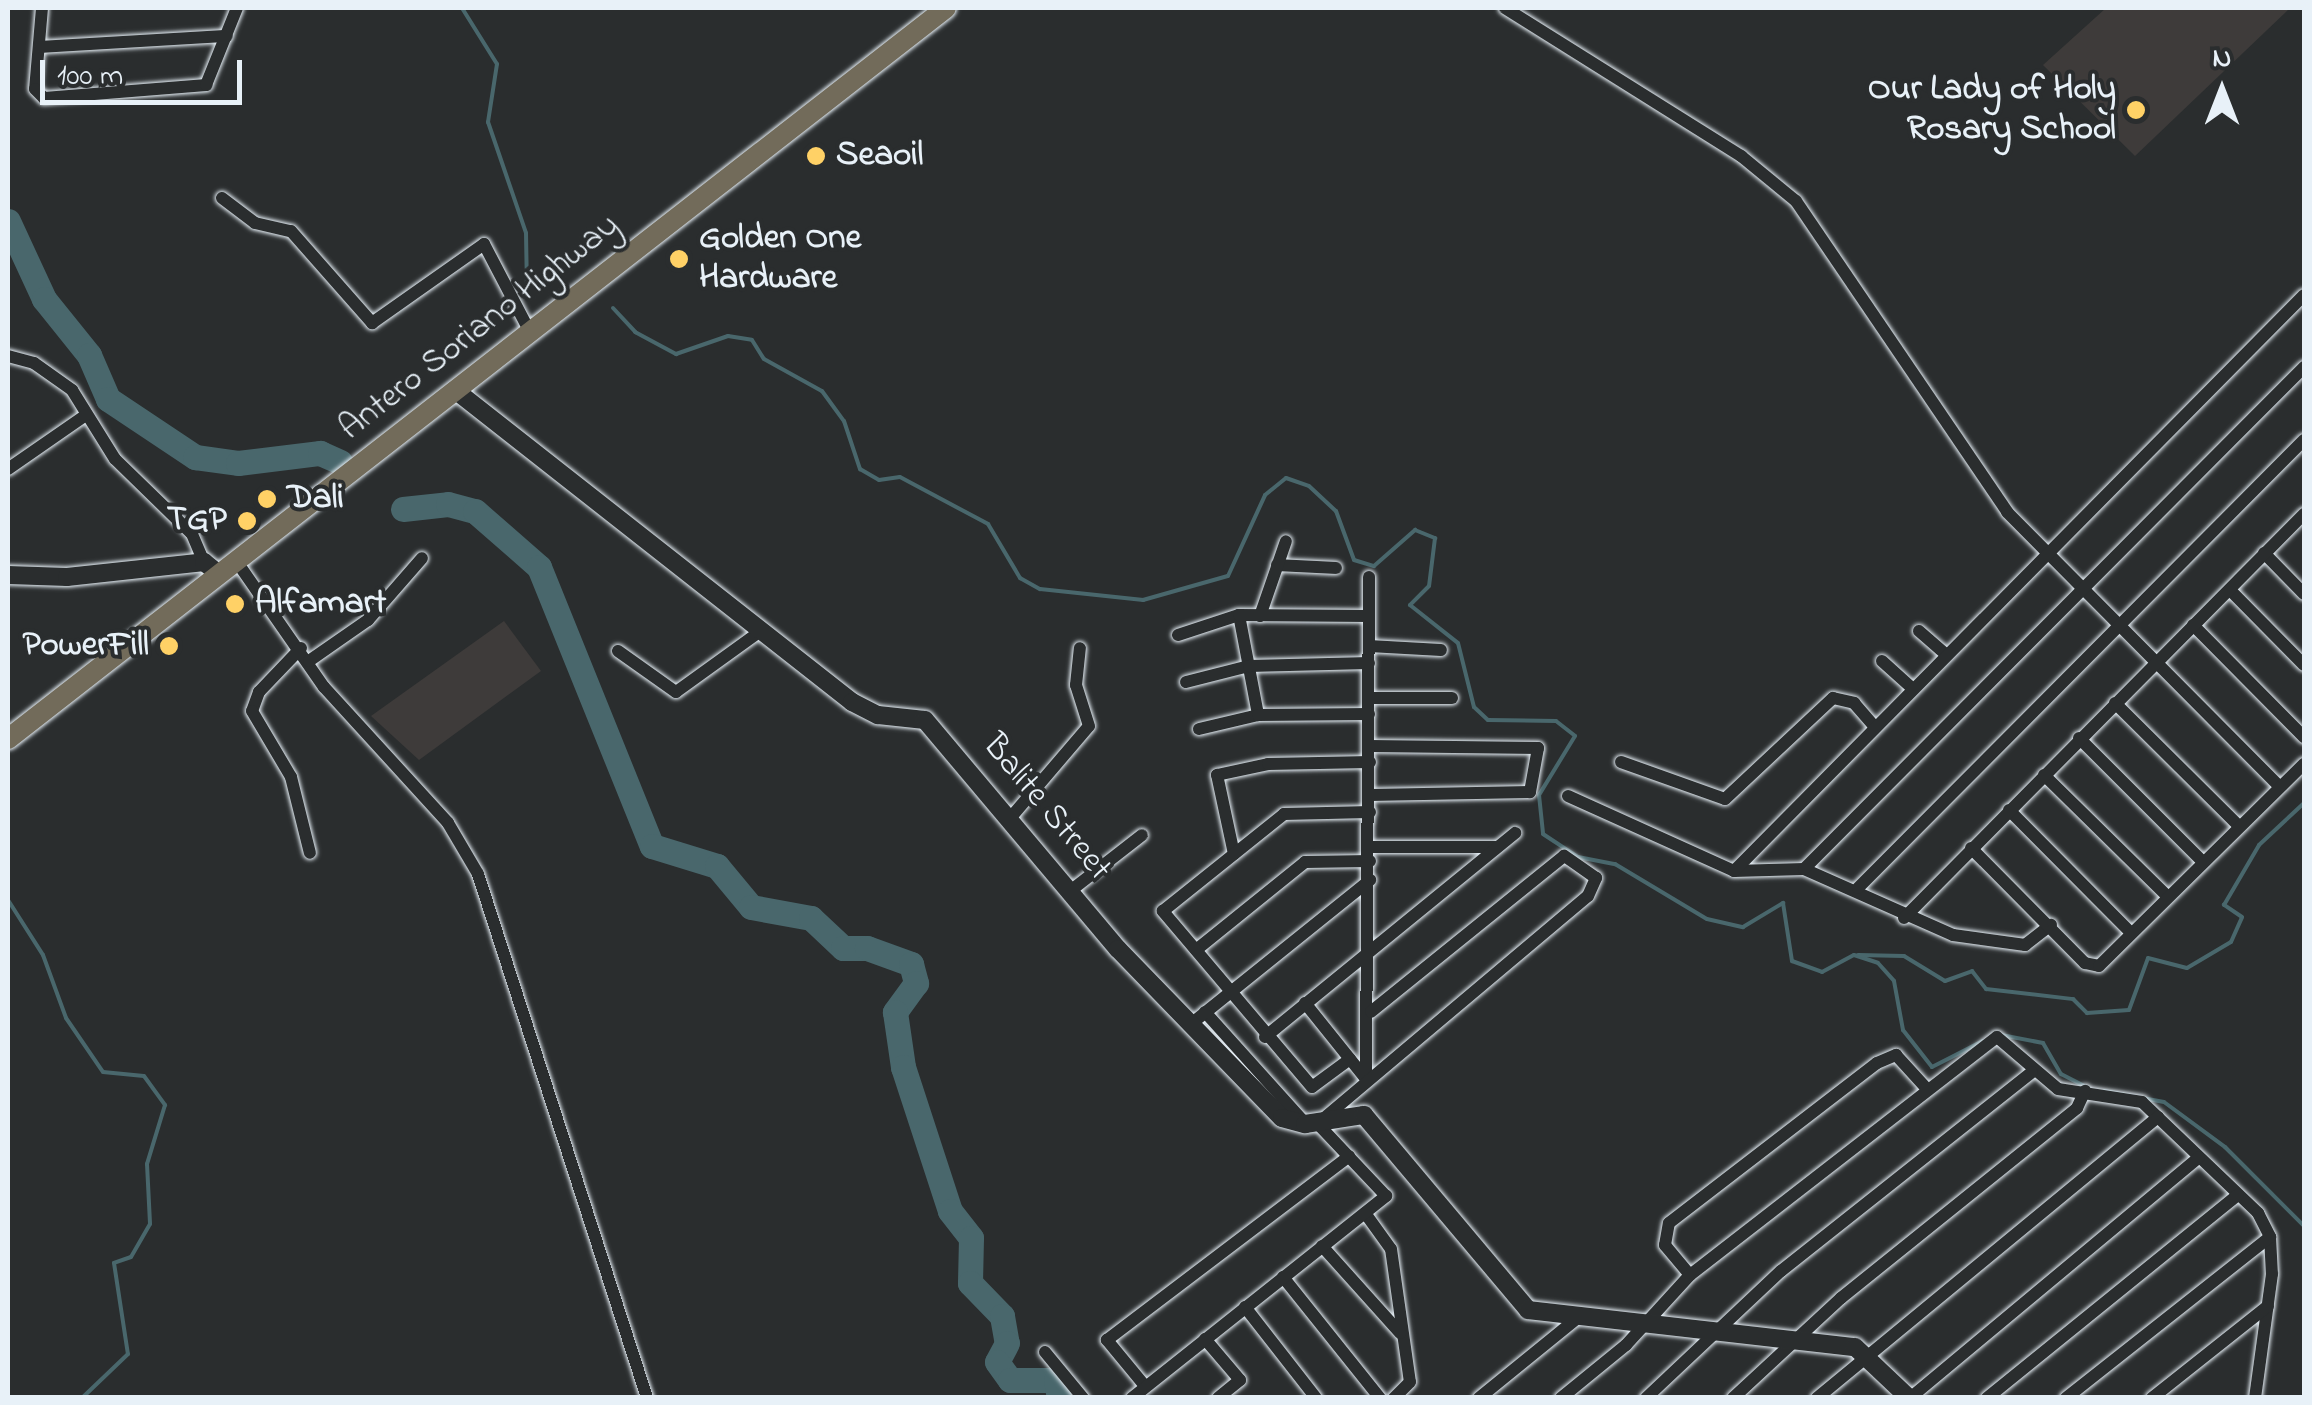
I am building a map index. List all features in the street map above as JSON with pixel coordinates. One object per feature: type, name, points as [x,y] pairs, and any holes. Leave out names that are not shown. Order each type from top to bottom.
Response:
[{"type":"main road","name":"Antero Soriano Highway","points":[[8,739],[212,568],[237,562],[946,8]]},
{"type":"street","points":[[42,8],[35,88],[44,98],[206,85],[237,8]]},
{"type":"street","points":[[1504,8],[1740,156],[1796,201],[2043,554],[2278,785]]},
{"type":"street","points":[[41,47],[228,36]]},
{"type":"street","points":[[222,198],[255,223],[291,231],[372,323],[484,244],[530,332]]},
{"type":"street","points":[[1734,870],[1910,687],[2304,295]]},
{"type":"street","points":[[8,356],[34,363],[72,390],[128,475],[192,534],[212,568],[67,577],[8,575]]},
{"type":"street","points":[[1804,870],[2304,367]]},
{"type":"street","name":"Balite Street","points":[[455,390],[867,711],[926,720],[1074,888],[1118,949],[1198,1018],[1282,1118],[1315,1122],[1364,1116],[1528,1310],[1580,1316]]},
{"type":"street","points":[[8,469],[86,415]]},
{"type":"street","points":[[1858,888],[2304,440]]},
{"type":"street","points":[[1904,918],[2303,518]]},
{"type":"street","points":[[1260,616],[1286,541]]},
{"type":"street","points":[[2264,553],[2304,594]]},
{"type":"street","points":[[309,661],[368,620],[422,558]]},
{"type":"street","points":[[237,562],[309,661],[448,823],[478,874],[647,1398]]},
{"type":"street","points":[[1277,566],[1336,568]]},
{"type":"street","points":[[1367,1080],[1371,1012],[1369,577]]},
{"type":"street","points":[[2230,590],[2304,666]]},
{"type":"street","points":[[1239,615],[1258,715]]},
{"type":"street","points":[[1178,634],[1239,615],[1369,616]]},
{"type":"street","points":[[2193,625],[2304,737]]},
{"type":"street","points":[[618,651],[676,692],[762,630]]},
{"type":"street","points":[[1919,631],[1945,654]]},
{"type":"street","points":[[1369,646],[1441,650]]},
{"type":"street","points":[[301,648],[259,692],[252,711],[291,777],[310,852]]},
{"type":"street","points":[[1012,816],[1089,726],[1076,685],[1080,648]]},
{"type":"street","points":[[1882,661],[1910,687]]},
{"type":"street","points":[[1186,682],[1248,666],[1369,663]]},
{"type":"street","points":[[1370,698],[1452,698]]},
{"type":"street","points":[[1621,762],[1724,800],[1833,698],[1854,703],[1874,726]]},
{"type":"street","points":[[2116,703],[2239,826]]},
{"type":"street","points":[[1199,729],[1258,715],[1370,714]]},
{"type":"street","points":[[2080,738],[2202,861]]},
{"type":"street","points":[[1370,746],[1538,748],[1530,792],[1370,795]]},
{"type":"street","points":[[1234,854],[1217,774],[1268,764],[1370,762]]},
{"type":"street","points":[[1971,848],[2094,966],[2304,764]]},
{"type":"street","points":[[2044,774],[2166,896]]},
{"type":"street","points":[[1568,796],[1734,870],[1804,870],[1858,888],[1904,918],[2025,945],[2051,925]]},
{"type":"street","points":[[2009,810],[2129,931]]},
{"type":"street","points":[[1350,1059],[1312,1087],[1265,1037],[1162,911],[1284,814],[1370,812]]},
{"type":"street","points":[[1265,1037],[1516,833]]},
{"type":"street","points":[[1074,888],[1142,835]]},
{"type":"street","points":[[1196,950],[1305,862],[1497,847]]},
{"type":"street","points":[[1132,1398],[1386,1196],[1315,1122],[1588,896],[1596,878],[1564,856],[1371,1012]]},
{"type":"street","points":[[1198,1018],[1370,880]]},
{"type":"street","points":[[1305,1003],[1367,1080]]},
{"type":"street","points":[[1561,1398],[1690,1276],[1997,1037],[2032,1072],[2058,1089],[2142,1102],[2238,1195],[2270,1237],[2268,1306],[2256,1398]]},
{"type":"street","points":[[1690,1276],[1666,1245],[1669,1223],[1877,1063],[1896,1055],[1927,1089]]},
{"type":"street","points":[[1646,1398],[1722,1328],[2032,1072]]},
{"type":"street","points":[[1733,1398],[2078,1108],[2085,1091]]},
{"type":"street","points":[[1817,1398],[2158,1118]]},
{"type":"street","points":[[1145,1386],[1107,1340],[1350,1156]]},
{"type":"street","points":[[1479,1398],[1580,1316],[1722,1328],[1870,1354],[1910,1398],[1967,1342],[2199,1157]]},
{"type":"street","points":[[1987,1398],[2238,1195]]},
{"type":"street","points":[[1365,1213],[1391,1249],[1410,1382],[1394,1398]]},
{"type":"street","points":[[2066,1398],[2270,1237]]},
{"type":"street","points":[[1322,1246],[1402,1334]]},
{"type":"street","points":[[1283,1277],[1380,1398]]},
{"type":"street","points":[[2152,1398],[2268,1306]]},
{"type":"street","points":[[1245,1307],[1316,1398]]},
{"type":"street","points":[[1205,1338],[1240,1380],[1218,1398]]},
{"type":"street","points":[[1045,1352],[1084,1398]]},
{"type":"shaded area","name":"Our Lady of Holy Rosary School","points":[[2106,8],[2290,8],[2135,156],[2043,65]]},
{"type":"shaded area","points":[[504,621],[541,671],[419,760],[371,716]]},
{"type":"waterway","points":[[462,8],[497,64],[488,122],[526,233],[527,293]]},
{"type":"waterway","points":[[8,221],[44,299],[89,355],[108,399],[195,457],[238,463],[320,453],[340,462]]},
{"type":"waterway","points":[[613,308],[635,332],[676,354],[728,336],[752,340],[764,359],[822,391],[844,421],[860,469],[879,480],[900,477],[988,524],[1020,578],[1040,589],[1143,600],[1228,576],[1265,495],[1286,478],[1309,486],[1336,511],[1354,560],[1374,566],[1415,530],[1435,538],[1429,586],[1410,605],[1458,643],[1474,707],[1488,720],[1556,721],[1575,736],[1539,795],[1543,834],[1578,857],[1615,864],[1707,919],[1743,927],[1783,903],[1792,961],[1822,972],[1854,955],[1878,963],[1894,981],[1903,1030],[1932,1067],[1983,1041]]},
{"type":"waterway","points":[[403,509],[448,504],[475,511],[539,567],[652,846],[717,866],[751,907],[811,918],[843,948],[867,948],[911,964],[916,983],[895,1012],[903,1067],[950,1211],[971,1238],[970,1283],[1002,1316],[1007,1343],[997,1362],[1010,1380],[1056,1380],[1059,1398]]},
{"type":"waterway","points":[[1858,955],[1904,956],[1945,981],[1972,971],[1986,989],[2073,999],[2087,1013],[2129,1010],[2148,958],[2187,968],[2231,942],[2242,917],[2224,905],[2259,845],[2304,803]]},
{"type":"waterway","points":[[8,900],[43,955],[66,1018],[103,1072],[144,1076],[165,1105],[147,1164],[150,1224],[131,1257],[114,1263],[128,1354],[82,1398]]},
{"type":"waterway","points":[[1996,1034],[2043,1043],[2061,1074],[2086,1087]]},
{"type":"waterway","points":[[2104,1091],[2164,1102],[2225,1147],[2304,1226]]},
{"type":"place","name":"Our Lady of Holy Rosary School","points":[[2136,110]]},
{"type":"place","name":"Seaoil","points":[[816,156]]},
{"type":"place","name":"Golden One Hardware","points":[[679,259]]},
{"type":"place","name":"Dali","points":[[267,499]]},
{"type":"place","name":"TGP","points":[[247,521]]},
{"type":"place","name":"Alfamart","points":[[235,604]]},
{"type":"place","name":"PowerFill","points":[[169,646]]}]
